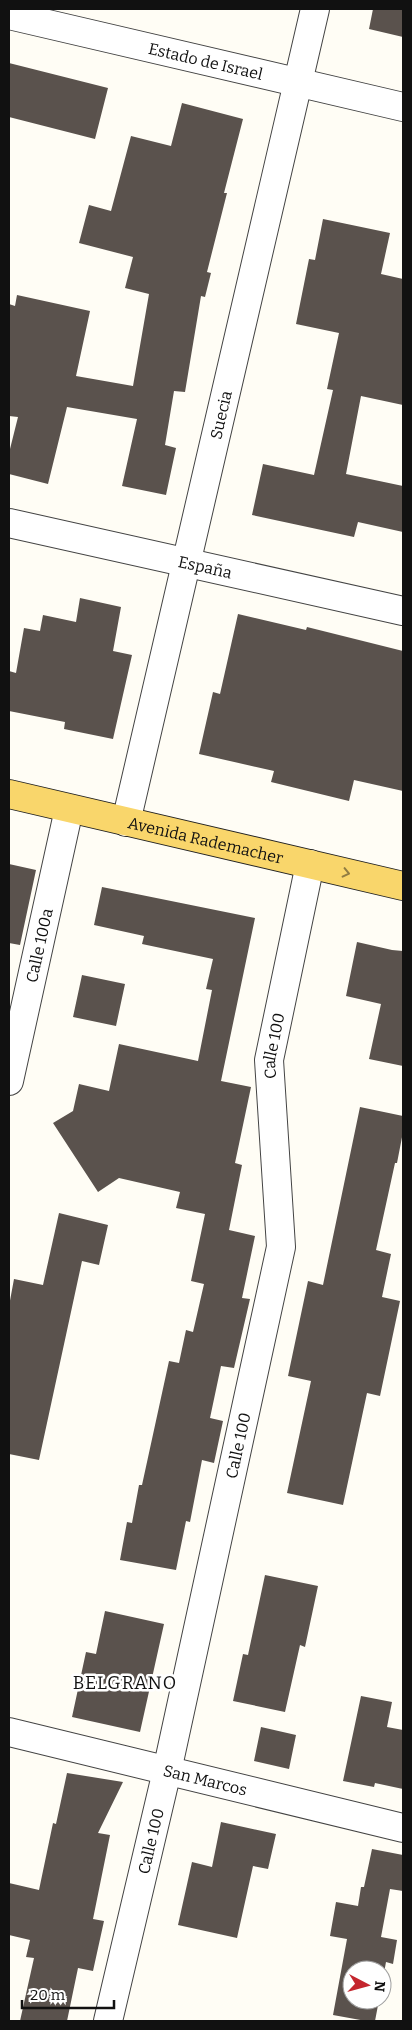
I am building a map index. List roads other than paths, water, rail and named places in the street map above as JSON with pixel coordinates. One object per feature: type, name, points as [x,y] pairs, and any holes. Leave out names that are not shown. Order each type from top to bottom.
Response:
[{"type":"main road","name":"Avenida Rademacher","points":[[9,794],[70,810],[403,886]]},
{"type":"street","name":"Suecia","points":[[126,822],[315,9]]},
{"type":"street","name":"Estado de Israel","points":[[9,15],[403,107]]},
{"type":"street","name":"España","points":[[9,522],[403,612]]},
{"type":"street","name":"Calle 100a","points":[[9,1081],[70,810]]},
{"type":"street","name":"Calle 100","points":[[108,2021],[167,1771],[281,1247],[269,1060],[310,864]]},
{"type":"street","name":"San Marcos","points":[[9,1732],[403,1828]]},
{"type":"district","name":"BELGRANO","points":[[125,1683]]}]
